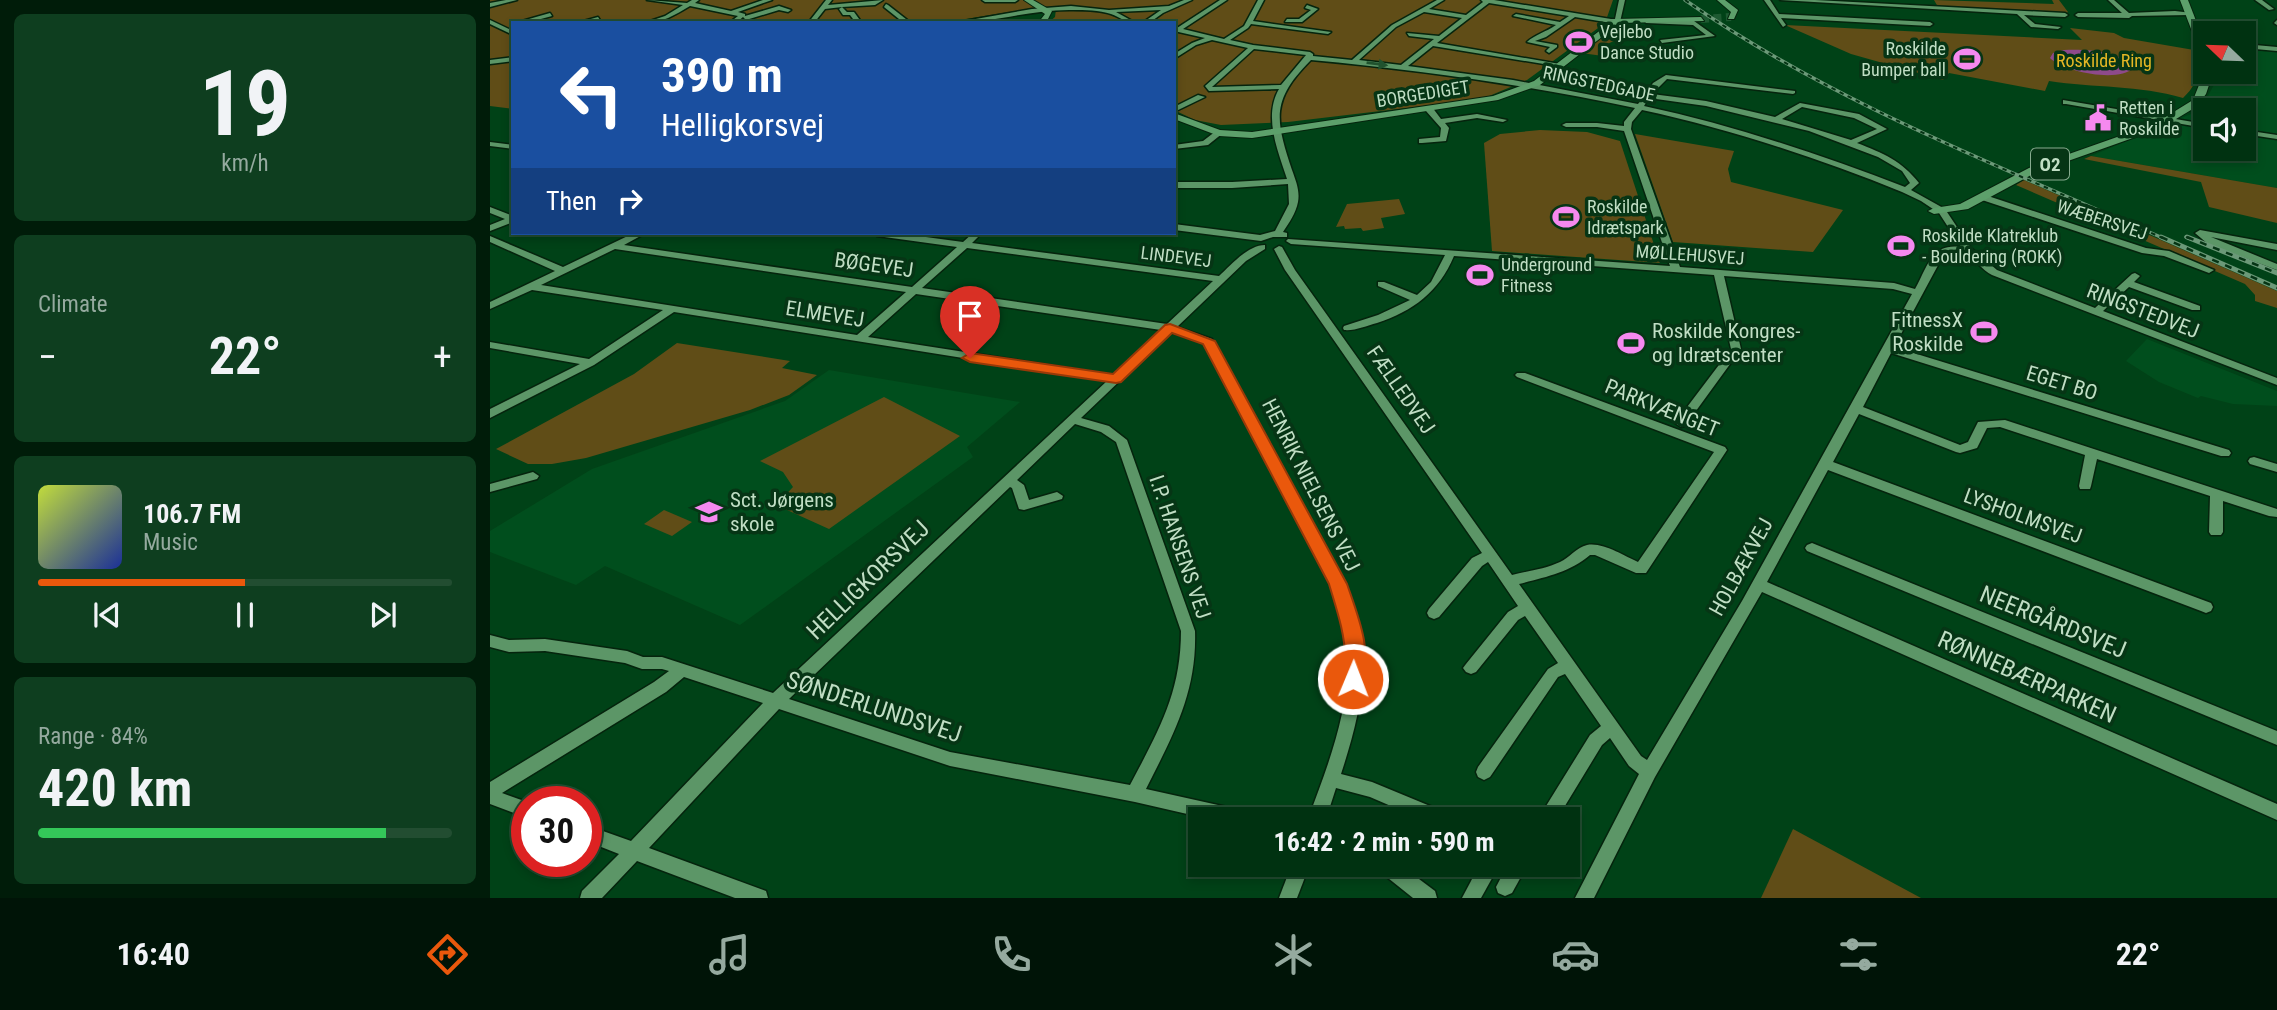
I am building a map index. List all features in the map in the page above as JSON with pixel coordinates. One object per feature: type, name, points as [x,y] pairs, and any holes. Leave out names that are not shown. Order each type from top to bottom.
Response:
[{"type":"main road","points":[[1032,0],[1045,9],[1049,16],[1044,21]]},
{"type":"main road","points":[[1721,0],[1735,12],[1731,17]]},
{"type":"main road","points":[[2184,0],[2193,22]]},
{"type":"main road","points":[[1618,21],[1701,19]]},
{"type":"main road","name":"BORGEDIGET","points":[[1277,131],[1495,98],[1531,85],[1618,21]]},
{"type":"main road","name":"O2","points":[[1938,211],[1971,205],[2012,179],[2032,170],[2120,139],[2162,120],[2193,105],[2206,84]]},
{"type":"main road","points":[[1176,117],[1219,133],[1252,135],[1277,131]]},
{"type":"main road","points":[[1205,129],[1233,132],[1277,131]]},
{"type":"street","points":[[490,5],[514,0]]},
{"type":"street","points":[[650,0],[691,2],[745,16],[779,8],[788,10]]},
{"type":"street","points":[[732,13],[769,0]]},
{"type":"street","points":[[813,21],[829,0]]},
{"type":"street","points":[[985,0],[1014,0]]},
{"type":"street","points":[[1074,10],[1086,0]]},
{"type":"street","points":[[1107,11],[1118,0]]},
{"type":"street","points":[[1148,21],[1189,0]]},
{"type":"street","points":[[1177,29],[1224,0]]},
{"type":"street","points":[[1226,40],[1242,32],[1261,0]]},
{"type":"street","points":[[1353,62],[1381,35],[1441,0]]},
{"type":"street","points":[[1401,68],[1487,0],[1618,21],[1622,0]]},
{"type":"street","points":[[1767,0],[1783,25]]},
{"type":"street","points":[[1783,0],[2065,15]]},
{"type":"street","points":[[2110,0],[2129,16]]},
{"type":"street","points":[[2258,0],[2271,9]]},
{"type":"street","points":[[824,7],[878,1]]},
{"type":"street","points":[[654,21],[667,17],[691,2]]},
{"type":"street","points":[[886,6],[905,21]]},
{"type":"street","points":[[969,21],[1045,9],[1107,11],[1170,8]]},
{"type":"street","points":[[1263,24],[1276,20],[1300,21],[1315,9],[1307,8]]},
{"type":"street","points":[[841,9],[845,14],[852,13],[858,21]]},
{"type":"street","points":[[1423,9],[1467,17]]},
{"type":"street","points":[[1107,11],[1128,21]]},
{"type":"street","points":[[2078,15],[2129,16],[2157,11],[2189,13]]},
{"type":"street","points":[[2019,13],[2033,26]]},
{"type":"street","points":[[524,21],[551,15]]},
{"type":"street","points":[[1549,51],[1555,46],[1530,42],[1574,15]]},
{"type":"street","points":[[736,21],[745,16]]},
{"type":"street","points":[[1516,16],[1561,24]]},
{"type":"street","points":[[1777,16],[1930,24]]},
{"type":"street","points":[[590,21],[598,19]]},
{"type":"street","points":[[1646,21],[1694,23],[1712,36],[1662,41]]},
{"type":"street","points":[[490,22],[511,32]]},
{"type":"street","points":[[1249,22],[1328,32]]},
{"type":"street","points":[[490,29],[511,24]]},
{"type":"street","points":[[2022,27],[2058,27]]},
{"type":"street","name":"RINGSTEDGADE","points":[[1177,29],[1241,45],[1253,42],[1310,56],[1531,85],[1640,109],[1761,138],[1906,190],[1938,211]]},
{"type":"street","points":[[1409,34],[1440,38]]},
{"type":"street","points":[[1176,56],[1194,44],[1213,37]]},
{"type":"street","points":[[1253,42],[1208,86],[1209,89],[1282,87]]},
{"type":"street","points":[[1432,44],[1560,66]]},
{"type":"street","points":[[2256,47],[2277,49]]},
{"type":"street","points":[[1262,242],[1278,234],[1293,204],[1291,181],[1274,112],[1282,87],[1310,56]]},
{"type":"street","points":[[490,62],[511,59]]},
{"type":"street","points":[[1676,270],[1627,129],[1628,122],[1660,79],[1670,76],[1793,92]]},
{"type":"street","points":[[1648,96],[1686,100],[1776,120],[1851,143],[1909,171],[1914,183],[1906,190]]},
{"type":"street","points":[[1176,109],[1201,97]]},
{"type":"street","points":[[2066,102],[2193,124]]},
{"type":"street","points":[[1776,120],[1801,105],[1807,105],[1856,117],[1883,129],[1851,143]]},
{"type":"street","points":[[1422,141],[1445,143],[1445,128],[1429,109]]},
{"type":"street","points":[[1441,121],[1474,114],[1503,120]]},
{"type":"street","points":[[1597,125],[1605,119]]},
{"type":"street","points":[[1566,125],[1627,129]]},
{"type":"street","points":[[1176,147],[1205,143],[1219,133]]},
{"type":"street","points":[[2256,134],[2277,137]]},
{"type":"street","points":[[490,144],[511,147]]},
{"type":"street","name":"RINGSTEDGADE","points":[[1873,179],[1938,211]]},
{"type":"street","points":[[1176,185],[1232,186],[1291,181]]},
{"type":"street","name":"WÆBERSVEJ","points":[[1985,198],[2145,251],[2166,253],[2209,270]]},
{"type":"street","points":[[490,210],[511,218]]},
{"type":"street","name":"RINGSTEDVEJ","points":[[1938,211],[1963,250],[1995,273],[2095,313],[2275,378]]},
{"type":"street","points":[[490,228],[511,220]]},
{"type":"street","points":[[1176,227],[1285,245],[1287,236],[1278,234]]},
{"type":"street","points":[[2277,247],[2200,233],[2218,244],[2277,267]]},
{"type":"street","points":[[490,306],[637,235]]},
{"type":"street","name":"LINDEVEJ","points":[[893,235],[1221,279]]},
{"type":"street","points":[[859,339],[976,235]]},
{"type":"street","points":[[490,239],[562,270]]},
{"type":"street","name":"HELLIGKORSVEJ","points":[[589,898],[776,701],[1262,242]]},
{"type":"street","name":"MØLLEHUSVEJ","points":[[1285,245],[1451,253],[1894,286],[1918,293]]},
{"type":"street","name":"FÆLLEDVEJ","points":[[1285,245],[1290,271],[1635,761],[1649,772]]},
{"type":"street","name":"BØGEVEJ","points":[[614,246],[1170,328]]},
{"type":"street","name":"HOLBÆKVEJ","points":[[1584,898],[1649,772],[1856,409],[1937,257],[1963,250]]},
{"type":"street","points":[[1348,328],[1406,308],[1444,272],[1451,253]]},
{"type":"street","points":[[1681,423],[1736,349],[1718,273]]},
{"type":"street","points":[[2095,313],[2131,279],[2196,308]]},
{"type":"street","points":[[1381,284],[1417,299]]},
{"type":"street","name":"ELMEVEJ","points":[[528,286],[1116,379]]},
{"type":"street","points":[[490,414],[590,363],[672,309]]},
{"type":"street","name":"HENRIK NIELSENS VEJ","points":[[1170,328],[1201,337],[1213,347],[1338,584],[1349,616],[1355,657],[1348,723],[1321,807]]},
{"type":"street","points":[[490,345],[590,363]]},
{"type":"street","name":"EGET BO","points":[[1888,349],[2225,453]]},
{"type":"street","name":"PARKVÆNGET","points":[[1510,581],[1560,568],[1573,562],[1587,550],[1596,550],[1641,569],[1721,450],[1521,375]]},
{"type":"street","points":[[1856,409],[1960,449],[1973,445],[1983,425],[2001,423],[2274,513]]},
{"type":"street","name":"I.P. HANSENS VEJ","points":[[1074,420],[1105,429],[1121,440],[1188,631],[1190,657],[1184,686],[1172,720],[1135,794]]},
{"type":"street","points":[[2085,486],[2092,453]]},
{"type":"street","points":[[2254,461],[2277,468]]},
{"type":"street","name":"LYSHOLMSVEJ","points":[[1825,464],[2206,607]]},
{"type":"street","points":[[490,488],[533,475]]},
{"type":"street","points":[[1008,481],[1018,485],[1024,506],[1057,496]]},
{"type":"street","points":[[2216,532],[2217,494]]},
{"type":"street","name":"NEERGÅRDSVEJ","points":[[1812,548],[2277,738]]},
{"type":"street","points":[[1434,613],[1477,562],[1490,555]]},
{"type":"street","name":"RØNNEBÆRPARKEN","points":[[1758,584],[2277,812]]},
{"type":"street","points":[[1471,668],[1513,617],[1527,607]]},
{"type":"street","name":"SØNDERLUNDSVEJ","points":[[490,641],[509,646],[545,645],[683,669],[950,759],[1192,807]]},
{"type":"street","points":[[1484,772],[1553,673],[1568,665]]},
{"type":"street","points":[[490,793],[660,687],[683,669]]},
{"type":"street","points":[[1554,807],[1596,740],[1611,727]]},
{"type":"street","points":[[1331,779],[1372,790],[1412,807]]},
{"type":"street","points":[[490,793],[511,803]]},
{"type":"street","points":[[602,839],[759,898]]},
{"type":"street","points":[[1288,898],[1296,877]]},
{"type":"street","points":[[1401,877],[1428,898]]},
{"type":"street","points":[[1471,898],[1483,877]]},
{"type":"street","points":[[1505,887],[1511,877]]},
{"type":"shaded area","points":[[2256,48],[2277,50],[2277,188],[2091,156],[2193,112],[2193,161],[2256,161],[2256,98],[2207,98],[2214,84],[2256,84]]},
{"type":"shaded area","points":[[2064,50],[2111,54],[2120,57],[2133,68],[2116,75],[2104,75],[2067,68],[2050,58],[2053,53]]},
{"type":"shaded area","points":[[2147,339],[2277,391],[2277,406],[2233,404],[2201,396],[2198,398],[2159,382],[2126,361]]},
{"type":"shaded area","name":"Sct. Jørgens skole","points":[[829,370],[1020,402],[967,447],[973,457],[740,625],[605,566],[576,585],[490,552],[490,531],[592,469],[785,401]]},
{"type":"green space","points":[[490,0],[1613,0],[1605,23],[1527,80],[1482,99],[1288,122],[1221,125],[1195,120],[1176,111],[1176,21],[1050,21],[1055,17],[1056,9],[1027,9],[953,21],[511,21],[511,58],[490,63]]},
{"type":"green space","points":[[1934,0],[2054,4],[2052,0],[2059,0],[2068,12],[2065,14],[1938,7]]},
{"type":"green space","name":"Roskilde Ring","points":[[1785,25],[2082,40],[2070,28],[2114,33],[2124,38],[2193,50],[2194,84],[2183,98],[2150,91],[2049,81],[2045,91],[1949,73],[1943,80],[1851,54]]},
{"type":"green space","points":[[1606,33],[1610,34],[1605,38],[1616,40],[1605,45],[1610,52],[1632,55],[1654,51],[1640,61],[1581,53]]},
{"type":"green space","points":[[511,61],[511,109],[490,106],[490,64]]},
{"type":"green space","name":"Roskilde Idrætspark","points":[[1540,130],[1587,132],[1620,141],[1660,263],[1492,251],[1484,143],[1500,134]]},
{"type":"green space","name":"Roskilde Idrætspark","points":[[1635,134],[1734,151],[1728,169],[1731,182],[1843,210],[1813,252],[1673,242]]},
{"type":"green space","points":[[2091,156],[2277,188],[2277,223],[2209,207],[2201,182],[2084,159]]},
{"type":"green space","points":[[2024,180],[2277,291],[2277,308],[2255,301],[2255,295],[2245,284],[2016,185]]},
{"type":"green space","points":[[1399,199],[1405,214],[1381,218],[1384,228],[1363,231],[1361,228],[1336,227],[1347,204]]},
{"type":"green space","points":[[677,343],[790,361],[782,368],[817,375],[789,395],[750,410],[586,458],[552,464],[528,464],[496,449],[634,374]]},
{"type":"green space","points":[[884,397],[960,436],[829,529],[776,505],[793,487],[783,472],[760,461]]},
{"type":"green space","points":[[664,510],[692,522],[672,536],[644,524]]},
{"type":"green space","points":[[1793,829],[1921,898],[1761,898]]},
{"type":"tunnel","points":[[1701,19],[1731,17]]},
{"type":"railway","points":[[1685,0],[1741,37],[1859,102],[1981,159],[2165,239]]},
{"type":"railway","points":[[2161,237],[2277,288]]},
{"type":"railway","points":[[2186,237],[2191,239]]},
{"type":"railway","points":[[2187,237],[2277,273]]},
{"type":"place","name":"Vejlebo Dance Studio","points":[[1579,42]]},
{"type":"place","name":"Roskilde Bumper ball","points":[[1967,59]]},
{"type":"place","name":"Retten i Roskilde","points":[[2098,118]]},
{"type":"place","name":"Roskilde Idrætspark","points":[[1566,217]]},
{"type":"place","name":"Roskilde Klatreklub - Bouldering (ROKK)","points":[[1901,246]]},
{"type":"place","name":"Underground Fitness","points":[[1480,275]]},
{"type":"place","name":"FitnessX Roskilde","points":[[1984,332]]},
{"type":"place","name":"Roskilde Kongres- og Idrætscenter","points":[[1631,343]]},
{"type":"place","name":"Sct. Jørgens skole","points":[[709,512]]},
{"type":"route","points":[[970,358],[1116,379],[1170,328],[1208,341],[1338,584],[1349,616],[1355,657],[1353,679]]}]
